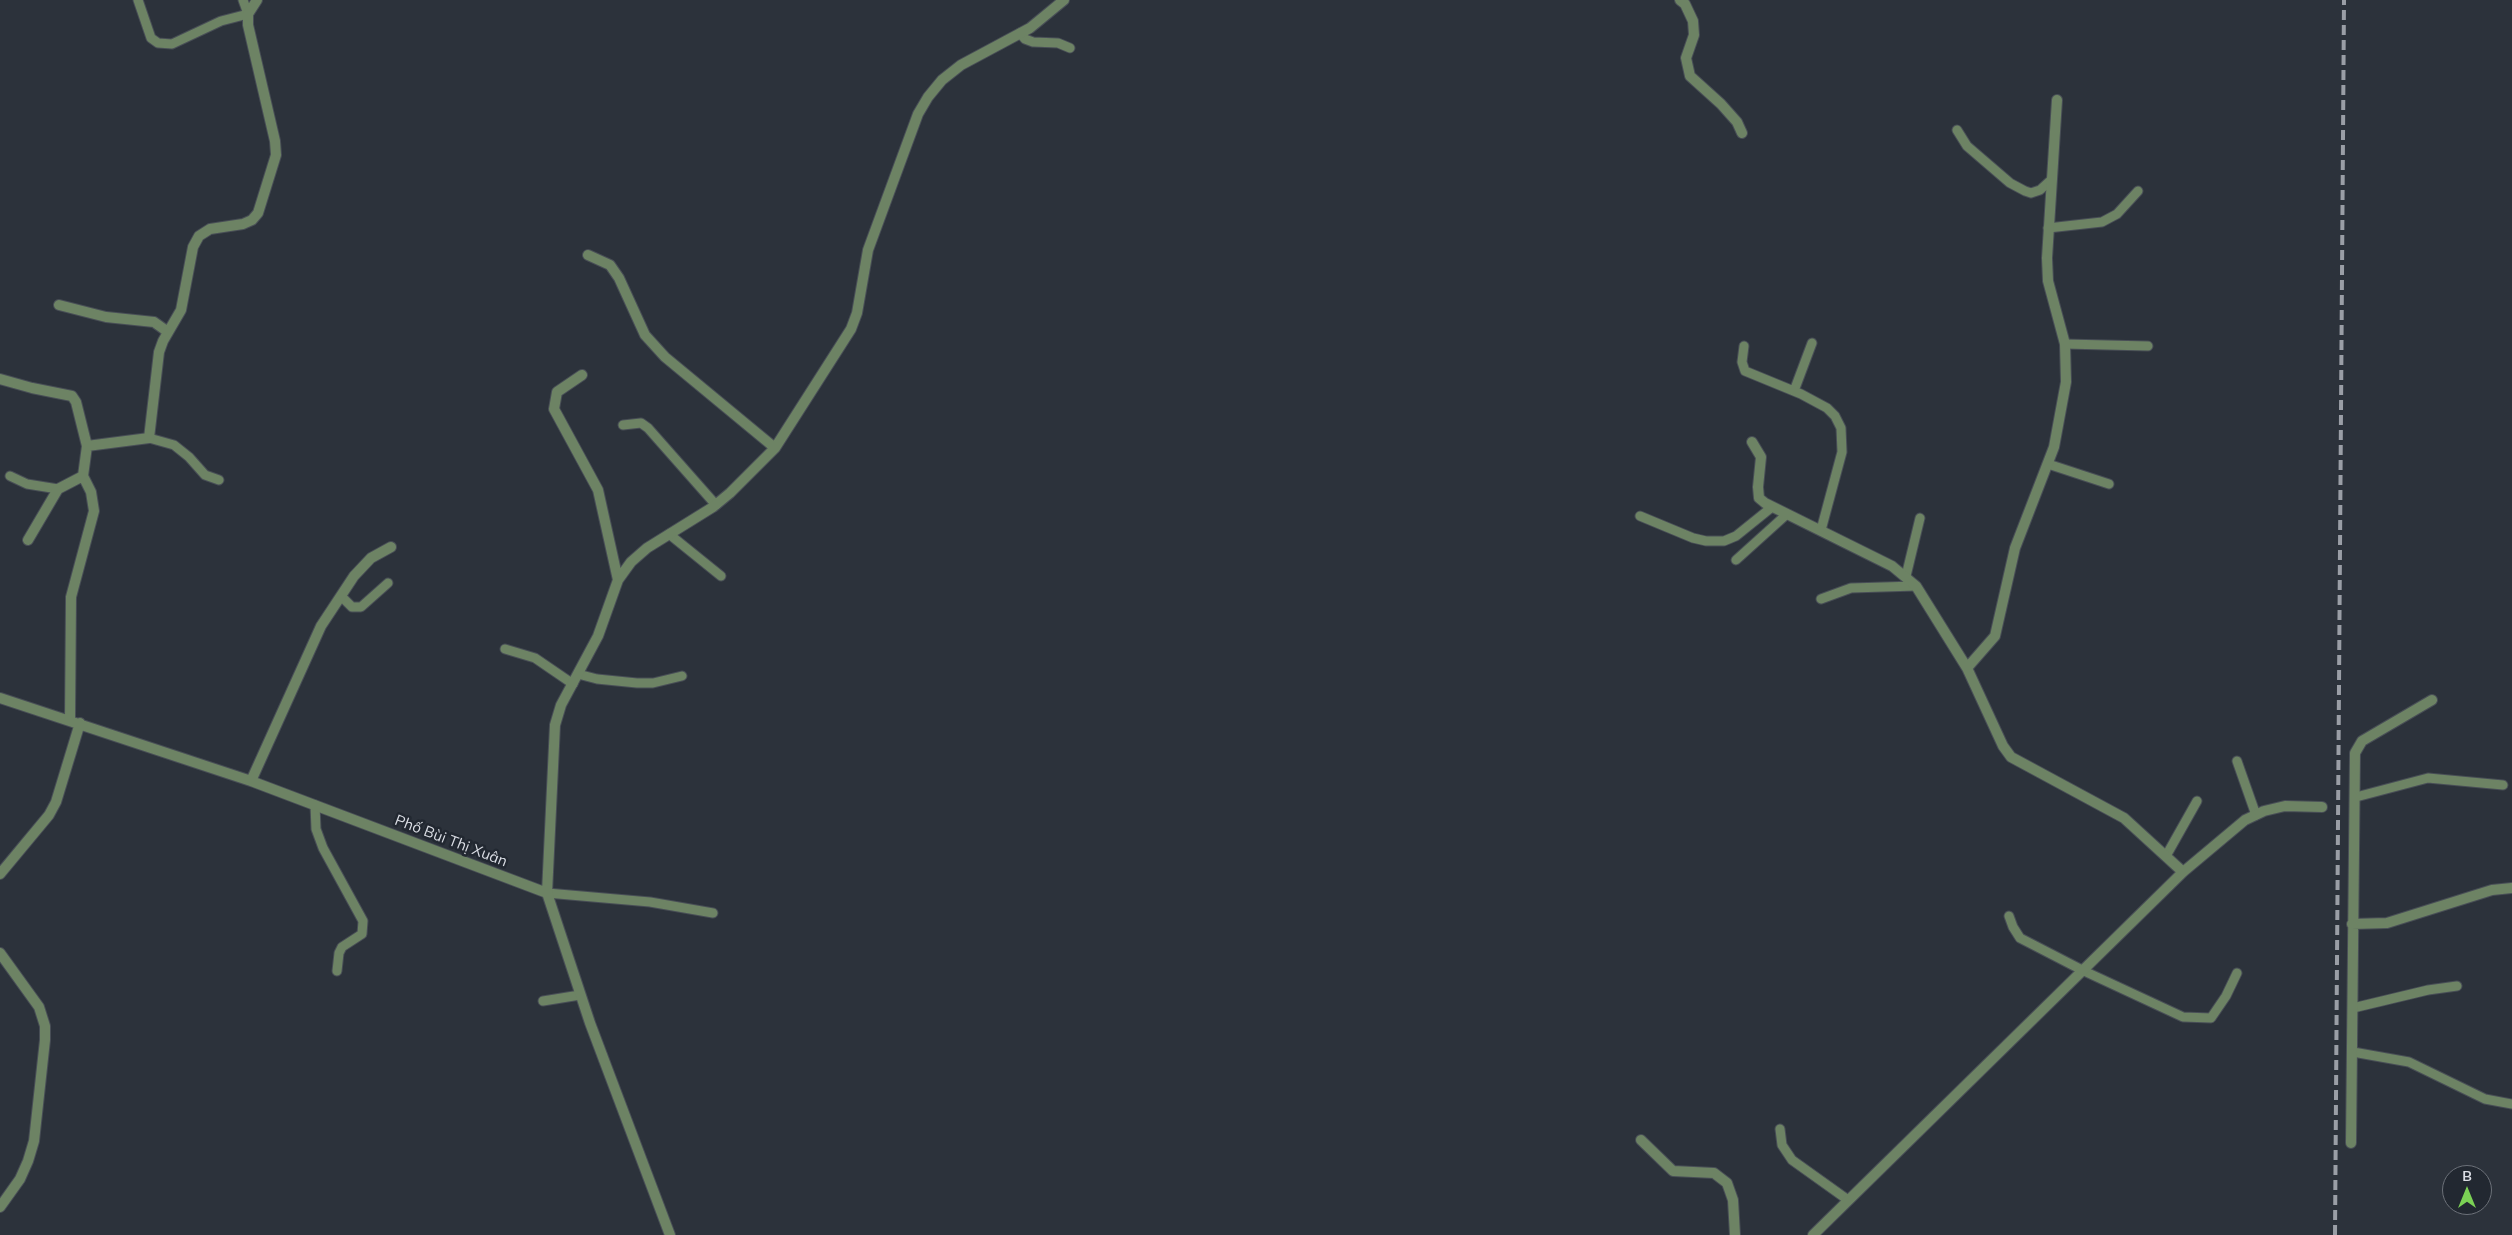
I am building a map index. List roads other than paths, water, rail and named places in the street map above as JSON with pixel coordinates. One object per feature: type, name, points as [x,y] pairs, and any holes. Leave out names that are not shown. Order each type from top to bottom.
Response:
[{"type":"street","points":[[87,446],[149,438],[159,352],[181,310],[193,247],[199,236],[210,229],[252,220],[258,213],[274,167],[275,141],[248,25],[248,14],[257,0]]},
{"type":"street","points":[[670,1235],[580,995],[560,927],[547,893],[554,732],[561,705],[598,636],[618,580],[631,562],[670,534],[716,505],[774,448],[851,328],[858,313],[868,250],[918,114],[928,97],[942,80],[961,65],[1020,34],[1047,16],[1064,0]]},
{"type":"street","points":[[1680,0],[1685,4],[1693,21],[1694,35],[1686,58],[1690,76],[1721,104],[1737,122],[1742,133]]},
{"type":"street","points":[[1967,668],[1995,636],[2015,548],[2058,435],[2066,382],[2066,344],[2048,281],[2048,228],[2057,100]]},
{"type":"street","points":[[588,256],[610,265],[619,278],[645,336],[665,357],[774,448]]},
{"type":"street","points":[[59,305],[106,316],[154,322],[168,332]]},
{"type":"street","points":[[582,375],[557,392],[554,408],[598,490],[618,580]]},
{"type":"street","points":[[0,379],[72,396],[76,402],[87,446],[83,476],[91,492],[94,511],[71,597],[75,722],[56,802],[49,815],[0,874]]},
{"type":"street","points":[[1752,442],[1761,457],[1758,494],[1765,503],[1821,530],[1906,576],[1916,586],[1967,668],[2003,746],[2011,757],[2124,818],[2183,872]]},
{"type":"street","points":[[28,540],[58,489],[83,476]]},
{"type":"street","points":[[251,781],[314,640],[340,596],[354,576],[371,558],[391,547]]},
{"type":"street","name":"Phố Bùi Thị Xuân","points":[[0,698],[251,781],[547,893]]},
{"type":"street","points":[[2351,1143],[2355,753],[2362,741],[2432,700]]},
{"type":"street","points":[[1813,1235],[2183,872],[2246,820],[2264,810],[2285,806],[2322,807]]},
{"type":"street","points":[[2352,924],[2387,923],[2492,890],[2512,888]]},
{"type":"street","points":[[0,953],[38,1007],[45,1026],[34,1141],[20,1179],[0,1207]]},
{"type":"street","points":[[1641,1140],[1673,1171],[1714,1173],[1727,1183],[1733,1200],[1735,1235]]},
{"type":"lane","points":[[138,0],[151,38],[158,43],[172,44],[222,22],[248,14],[243,0]]},
{"type":"lane","points":[[1020,34],[1025,39],[1033,42],[1058,43],[1070,48]]},
{"type":"lane","points":[[1957,130],[1967,146],[2010,183],[2025,191],[2031,193],[2040,190],[2051,180]]},
{"type":"lane","points":[[2048,228],[2102,222],[2117,214],[2138,191]]},
{"type":"lane","points":[[1794,392],[1812,343]]},
{"type":"lane","points":[[2066,344],[2148,346]]},
{"type":"lane","points":[[1744,346],[1742,362],[1745,371],[1827,408],[1835,416],[1841,428],[1842,452],[1821,530]]},
{"type":"lane","points":[[623,425],[641,423],[648,428],[716,505]]},
{"type":"lane","points":[[149,438],[174,445],[189,457],[206,475],[219,480]]},
{"type":"lane","points":[[2048,464],[2109,484]]},
{"type":"lane","points":[[10,476],[27,484],[58,489]]},
{"type":"lane","points":[[1640,516],[1693,538],[1706,541],[1724,541],[1736,536],[1772,507]]},
{"type":"lane","points":[[1736,560],[1786,514]]},
{"type":"lane","points":[[1906,576],[1920,518]]},
{"type":"lane","points":[[670,534],[721,576]]},
{"type":"lane","points":[[340,596],[352,607],[361,608],[388,583]]},
{"type":"lane","points":[[1821,599],[1850,588],[1916,586]]},
{"type":"lane","points":[[504,649],[535,658],[573,684]]},
{"type":"lane","points":[[578,674],[597,679],[638,683],[653,683],[682,676]]},
{"type":"lane","points":[[2238,761],[2256,815]]},
{"type":"lane","points":[[2356,797],[2428,778],[2503,785]]},
{"type":"lane","points":[[2166,856],[2197,801]]},
{"type":"lane","points":[[315,806],[316,828],[323,848],[363,921],[362,934],[342,947],[339,953],[337,972]]},
{"type":"lane","points":[[547,893],[650,902],[713,913]]},
{"type":"lane","points":[[2010,916],[2013,927],[2020,938],[2084,971],[2183,1017],[2210,1018],[2226,996],[2237,973]]},
{"type":"lane","points":[[2353,1008],[2428,990],[2458,986]]},
{"type":"lane","points":[[543,1001],[580,995]]},
{"type":"lane","points":[[2353,1052],[2409,1062],[2485,1099],[2512,1104]]},
{"type":"lane","points":[[1780,1129],[1782,1145],[1792,1160],[1848,1200]]},
{"type":"railway","points":[[2335,1235],[2344,0]]}]
